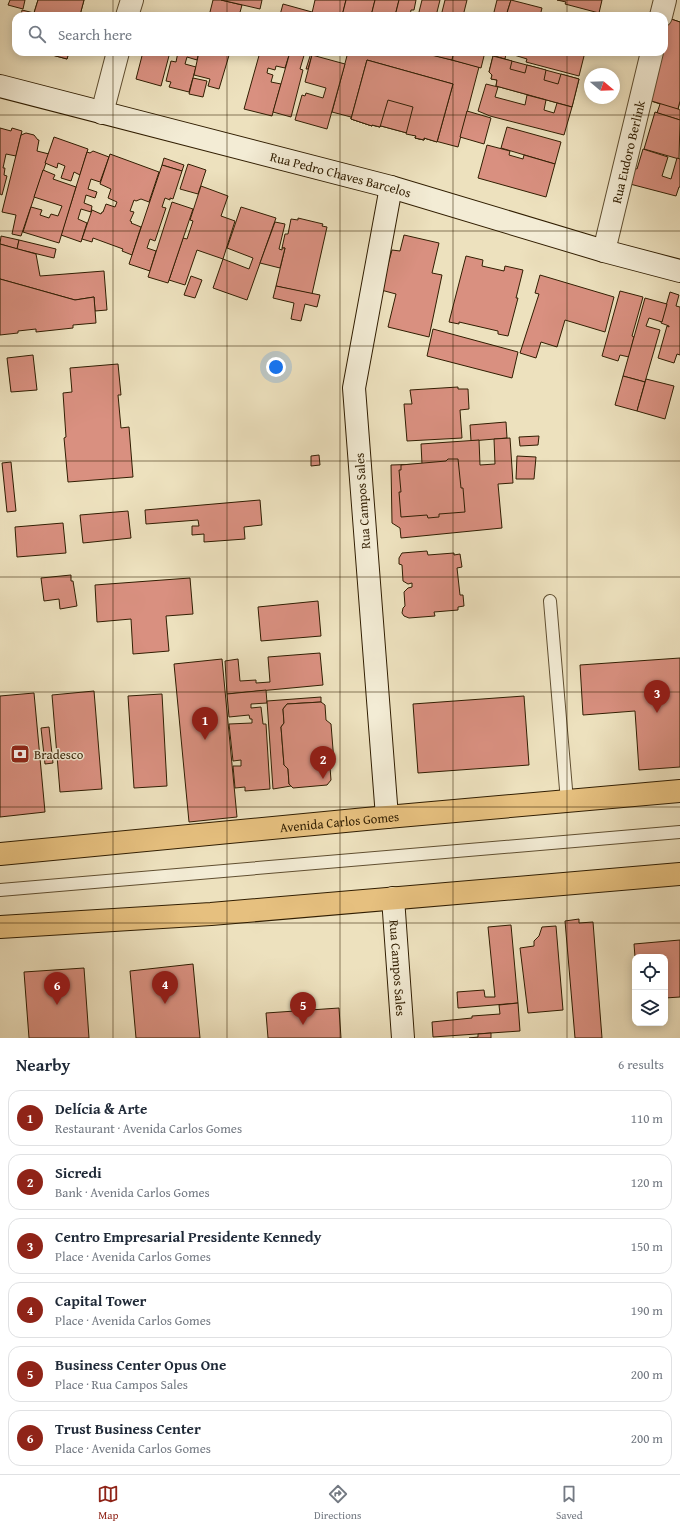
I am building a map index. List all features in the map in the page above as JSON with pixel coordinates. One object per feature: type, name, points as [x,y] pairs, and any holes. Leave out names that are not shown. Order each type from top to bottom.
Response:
[{"type":"main road","name":"Avenida Carlos Gomes","points":[[0,854],[680,791]]},
{"type":"main road","points":[[0,927],[211,914],[680,874]]},
{"type":"street","points":[[129,12],[132,0]]},
{"type":"street","points":[[662,12],[665,0]]},
{"type":"street","points":[[102,113],[117,56]]},
{"type":"street","name":"Rua Eudoro Berlink","points":[[604,251],[651,56]]},
{"type":"street","name":"Rua Pedro Chaves Barcelos","points":[[0,86],[391,187],[604,251],[680,271]]},
{"type":"street","name":"Rua Campos Sales","points":[[387,817],[354,388],[391,187]]},
{"type":"street","name":"Rua Campos Sales","points":[[393,898],[403,1038]]},
{"type":"lane","points":[[550,601],[567,801]]},
{"type":"lane","points":[[0,890],[680,832]]},
{"type":"building","points":[[10,0],[25,0],[23,9],[8,5]]},
{"type":"building","points":[[38,0],[84,0],[81,12],[34,12]]},
{"type":"building","points":[[38,0],[84,0],[81,12],[34,12]]},
{"type":"building","points":[[213,0],[221,0],[242,5],[240,12],[210,12]]},
{"type":"building","points":[[221,0],[262,0],[260,9]]},
{"type":"building","points":[[315,0],[346,0],[343,12],[312,12]]},
{"type":"building","points":[[346,0],[375,0],[372,12],[343,12]]},
{"type":"building","points":[[375,0],[399,0],[396,12],[372,12]]},
{"type":"building","points":[[399,0],[416,0],[414,10],[411,10],[411,12],[396,12]]},
{"type":"building","points":[[422,0],[440,0],[437,12],[419,12]]},
{"type":"building","points":[[445,0],[467,0],[464,12],[442,12]]},
{"type":"building","points":[[497,0],[511,0],[507,12],[494,12]]},
{"type":"building","points":[[511,0],[542,8],[541,12],[507,12]]},
{"type":"building","points":[[557,0],[602,0],[599,12],[565,4],[566,2]]},
{"type":"building","points":[[283,4],[312,12],[281,12]]},
{"type":"building","points":[[668,18],[680,22],[680,101],[678,109],[680,110],[680,120],[657,113],[660,104],[645,99],[657,56],[668,56]]},
{"type":"building","points":[[668,18],[680,22],[680,101],[678,109],[645,99],[657,56],[668,56]]},
{"type":"building","points":[[56,56],[68,56],[67,59]]},
{"type":"building","points":[[56,56],[68,56],[67,59]]},
{"type":"building","points":[[142,56],[169,56],[161,86],[136,79]]},
{"type":"building","points":[[177,56],[198,56],[197,60],[187,57],[185,64],[196,67],[189,92],[169,87],[171,82],[166,81],[171,61],[176,62]]},
{"type":"building","points":[[198,56],[229,56],[219,89],[208,86],[210,79],[194,75]]},
{"type":"building","points":[[259,56],[289,56],[285,68],[276,66],[275,70],[268,68],[267,73],[273,75],[271,82],[281,84],[272,116],[244,109]]},
{"type":"building","points":[[289,56],[304,56],[300,69],[303,70],[291,117],[273,112]]},
{"type":"building","points":[[310,56],[312,56],[308,69],[306,69]]},
{"type":"building","points":[[312,56],[345,64],[327,129],[295,120],[302,95],[305,96],[306,93],[323,98],[326,88],[305,82]]},
{"type":"building","points":[[347,56],[436,56],[479,67],[458,147],[424,138],[424,140],[415,138],[416,136],[407,133],[381,126],[372,126],[351,119],[351,117],[332,112]]},
{"type":"building","points":[[435,56],[453,56],[452,60]]},
{"type":"building","points":[[453,56],[484,56],[481,68],[452,60]]},
{"type":"building","points":[[493,56],[579,79],[572,107],[496,86],[497,80],[491,79],[492,75],[489,72]]},
{"type":"building","points":[[493,56],[512,61],[510,69],[525,73],[527,65],[546,70],[544,80],[558,84],[561,74],[579,79],[572,107],[496,86],[497,80],[491,79],[492,75],[489,72]]},
{"type":"building","points":[[494,56],[506,56],[505,59]]},
{"type":"building","points":[[517,56],[584,56],[579,76],[526,62],[527,59]]},
{"type":"building","points":[[367,60],[453,84],[437,142],[424,138],[424,140],[415,138],[416,136],[407,133],[381,126],[372,126],[351,119]]},
{"type":"building","points":[[367,60],[453,84],[437,142],[424,138],[424,140],[415,138],[416,136],[406,134],[413,107],[388,100],[380,127],[351,119]]},
{"type":"building","points":[[193,78],[207,81],[203,97],[189,94]]},
{"type":"building","points":[[486,84],[498,87],[495,97],[525,105],[527,95],[546,100],[544,110],[554,113],[557,103],[572,107],[564,135],[490,116],[478,111]]},
{"type":"building","points":[[467,111],[491,118],[484,144],[460,137]]},
{"type":"building","points":[[655,112],[680,120],[679,159],[644,149]]},
{"type":"building","points":[[507,127],[561,142],[555,164],[501,148]]},
{"type":"building","points":[[0,128],[11,131],[12,128],[22,131],[16,156],[6,154],[3,168],[5,168],[4,175],[7,176],[2,195],[0,194]]},
{"type":"building","points":[[26,133],[34,135],[39,140],[37,151],[49,154],[21,236],[12,234],[16,215],[2,212],[21,135]]},
{"type":"building","points":[[54,137],[88,149],[80,175],[74,172],[71,181],[61,178],[65,166],[58,163],[57,168],[45,163]]},
{"type":"building","points":[[487,145],[510,151],[509,155],[523,159],[524,155],[555,164],[546,197],[478,178]]},
{"type":"building","points":[[643,149],[668,157],[662,176],[671,179],[677,158],[680,159],[680,187],[676,196],[630,184],[634,168],[637,169]]},
{"type":"building","points":[[93,151],[109,157],[100,182],[91,179],[88,189],[97,192],[95,198],[86,195],[84,203],[92,206],[91,212],[81,209],[78,219],[87,223],[81,242],[61,235],[87,152],[90,153]]},
{"type":"building","points":[[110,154],[159,172],[149,202],[141,199],[136,201],[134,200],[130,211],[134,212],[130,221],[132,222],[131,223],[141,227],[132,255],[122,251],[123,249],[93,238],[92,242],[82,239],[92,210],[101,214],[106,204],[115,207],[117,202],[108,198],[111,189],[100,184]]},
{"type":"building","points":[[164,158],[184,165],[182,171],[162,165]]},
{"type":"building","points":[[188,164],[206,170],[198,194],[180,189]]},
{"type":"building","points":[[162,165],[182,171],[173,199],[170,198],[170,200],[165,198],[162,207],[166,208],[155,241],[150,239],[147,248],[156,251],[150,271],[129,264]]},
{"type":"building","points":[[43,170],[55,175],[53,179],[76,187],[59,243],[23,232],[31,207],[42,210],[40,215],[49,218],[51,214],[58,216],[62,206],[34,197]]},
{"type":"building","points":[[201,186],[228,196],[221,216],[235,221],[223,259],[197,250],[185,285],[169,280],[183,238],[187,239],[193,221],[190,220]]},
{"type":"building","points":[[172,202],[193,209],[168,283],[148,277]]},
{"type":"building","points":[[241,207],[276,218],[247,300],[213,288],[223,259],[249,269],[253,258],[227,248]]},
{"type":"building","points":[[298,218],[323,224],[322,226],[327,227],[312,294],[276,286],[285,248],[282,248],[285,234],[288,234],[291,219],[298,220]]},
{"type":"building","points":[[275,222],[285,224],[279,249],[282,250],[282,248],[285,248],[280,268],[260,263]]},
{"type":"building","points":[[404,235],[439,243],[432,273],[442,275],[429,337],[388,327],[396,294],[381,290],[392,250],[400,251]]},
{"type":"building","points":[[1,236],[19,240],[17,249],[0,244]]},
{"type":"building","points":[[19,240],[56,249],[54,258],[17,249]]},
{"type":"building","points":[[0,244],[36,254],[40,276],[104,271],[107,310],[95,311],[94,297],[75,300],[0,279]]},
{"type":"building","points":[[466,256],[483,260],[482,266],[504,271],[505,266],[523,270],[516,298],[518,298],[508,336],[498,334],[498,331],[459,322],[459,324],[449,322]]},
{"type":"building","points":[[540,275],[614,297],[605,332],[565,320],[557,347],[541,342],[536,358],[520,353],[539,294],[535,293]]},
{"type":"building","points":[[191,276],[202,280],[195,298],[184,295]]},
{"type":"building","points":[[0,279],[75,300],[94,297],[96,323],[73,325],[73,328],[36,332],[36,329],[0,335]]},
{"type":"building","points":[[276,286],[320,295],[317,307],[305,304],[301,321],[291,319],[294,303],[273,298]]},
{"type":"building","points":[[620,291],[643,297],[632,336],[634,337],[629,357],[620,355],[618,361],[602,356]]},
{"type":"building","points":[[670,292],[679,295],[676,306],[680,307],[680,355],[677,354],[674,363],[658,358],[667,326],[669,327],[669,326],[661,323]]},
{"type":"building","points":[[645,298],[667,304],[662,322],[649,318],[646,326],[660,330],[645,382],[623,376]]},
{"type":"building","points":[[433,329],[518,352],[512,378],[427,356]]},
{"type":"building","points":[[33,355],[37,390],[11,392],[7,358]]},
{"type":"building","points":[[118,364],[121,395],[118,395],[121,428],[129,427],[133,477],[68,482],[64,438],[66,437],[63,393],[72,392],[70,368]]},
{"type":"building","points":[[623,376],[645,382],[637,411],[615,405]]},
{"type":"building","points":[[646,379],[674,386],[665,419],[637,411]]},
{"type":"building","points":[[458,387],[458,389],[468,389],[469,409],[460,410],[462,438],[407,441],[404,404],[412,404],[410,390]]},
{"type":"building","points":[[506,422],[507,438],[471,441],[470,425]]},
{"type":"building","points":[[539,436],[538,445],[520,446],[519,437]]},
{"type":"building","points":[[510,438],[513,483],[498,484],[502,528],[401,538],[400,528],[392,523],[391,465],[422,464],[421,444],[479,440],[480,465],[495,464],[494,439]]},
{"type":"building","points":[[319,455],[320,465],[311,466],[311,456]]},
{"type":"building","points":[[517,456],[536,457],[534,479],[516,479]]},
{"type":"building","points":[[448,459],[458,459],[465,512],[439,514],[439,517],[428,518],[427,515],[401,517],[399,470],[401,470],[401,465],[446,461]]},
{"type":"building","points":[[11,462],[16,511],[7,512],[2,463]]},
{"type":"building","points":[[260,500],[262,525],[244,527],[245,539],[204,542],[204,534],[192,535],[192,526],[199,526],[198,520],[146,524],[145,510]]},
{"type":"building","points":[[128,511],[131,538],[83,543],[80,515]]},
{"type":"building","points":[[63,523],[66,553],[17,557],[15,527]]},
{"type":"building","points":[[427,551],[428,555],[460,554],[462,567],[457,568],[460,595],[463,595],[464,606],[458,607],[458,610],[434,612],[435,616],[409,618],[404,616],[402,613],[405,606],[404,592],[408,588],[412,587],[412,583],[408,584],[403,581],[402,565],[399,564],[399,558],[402,553]]},
{"type":"building","points":[[71,575],[77,606],[60,609],[59,599],[44,601],[41,578]]},
{"type":"building","points":[[190,578],[193,614],[166,616],[169,651],[133,654],[131,619],[97,622],[95,585]]},
{"type":"building","points":[[318,601],[321,636],[261,641],[258,607]]},
{"type":"building","points":[[320,653],[323,685],[227,694],[225,661],[238,659],[240,681],[256,680],[256,683],[270,682],[268,657]]},
{"type":"building","points":[[680,658],[680,767],[639,770],[635,711],[583,715],[580,665]]},
{"type":"building","points":[[222,659],[237,817],[189,822],[174,664]]},
{"type":"building","points":[[266,690],[267,703],[251,704],[251,708],[261,707],[263,724],[266,724],[270,789],[245,791],[245,787],[235,788],[233,766],[241,766],[241,760],[233,761],[229,724],[252,723],[252,719],[250,719],[249,715],[229,717],[227,694]]},
{"type":"building","points":[[94,691],[102,789],[60,792],[52,695]]},
{"type":"building","name":"Bradesco","points":[[34,693],[45,812],[0,817],[0,696]]},
{"type":"building","points":[[162,694],[167,786],[134,788],[128,696]]},
{"type":"building","points":[[524,696],[529,765],[418,773],[413,704]]},
{"type":"building","points":[[321,697],[321,702],[287,704],[283,709],[284,723],[281,727],[284,765],[288,769],[289,784],[291,786],[273,789],[267,701]]},
{"type":"building","points":[[321,702],[325,705],[326,720],[331,724],[334,762],[330,767],[331,780],[327,785],[293,788],[289,784],[288,769],[284,765],[281,727],[284,723],[283,709],[287,704]]},
{"type":"building","points":[[49,727],[53,763],[45,764],[41,728]]},
{"type":"building","points":[[579,919],[579,923],[593,922],[602,1038],[575,1038],[565,921]]},
{"type":"building","points":[[511,925],[518,1003],[458,1008],[457,992],[484,990],[485,997],[495,997],[488,927]]},
{"type":"building","points":[[556,926],[563,1010],[528,1013],[520,948],[534,946],[534,941],[539,936],[542,927]]},
{"type":"building","points":[[680,940],[680,997],[668,998],[668,954],[635,954],[634,944]]},
{"type":"building","points":[[193,964],[200,1038],[136,1038],[130,971]]},
{"type":"building","points":[[84,968],[89,1038],[29,1038],[24,972]]},
{"type":"building","points":[[518,1003],[520,1031],[433,1037],[432,1022],[472,1018],[472,1016],[500,1014],[499,1005]]},
{"type":"building","points":[[339,1008],[341,1038],[268,1038],[266,1013]]},
{"type":"building","points":[[491,1033],[491,1038],[469,1038],[478,1037],[478,1034]]},
{"type":"place","name":"Centro Empresarial Presidente Kennedy","points":[[657,713]]},
{"type":"place","name":"Delícia & Arte","points":[[205,740]]},
{"type":"place","name":"Bradesco","points":[[20,754]]},
{"type":"place","name":"Sicredi","points":[[323,779]]},
{"type":"place","name":"Capital Tower","points":[[165,1004]]},
{"type":"place","name":"Trust Business Center","points":[[57,1005]]},
{"type":"place","name":"Business Center Opus One","points":[[303,1025]]}]
